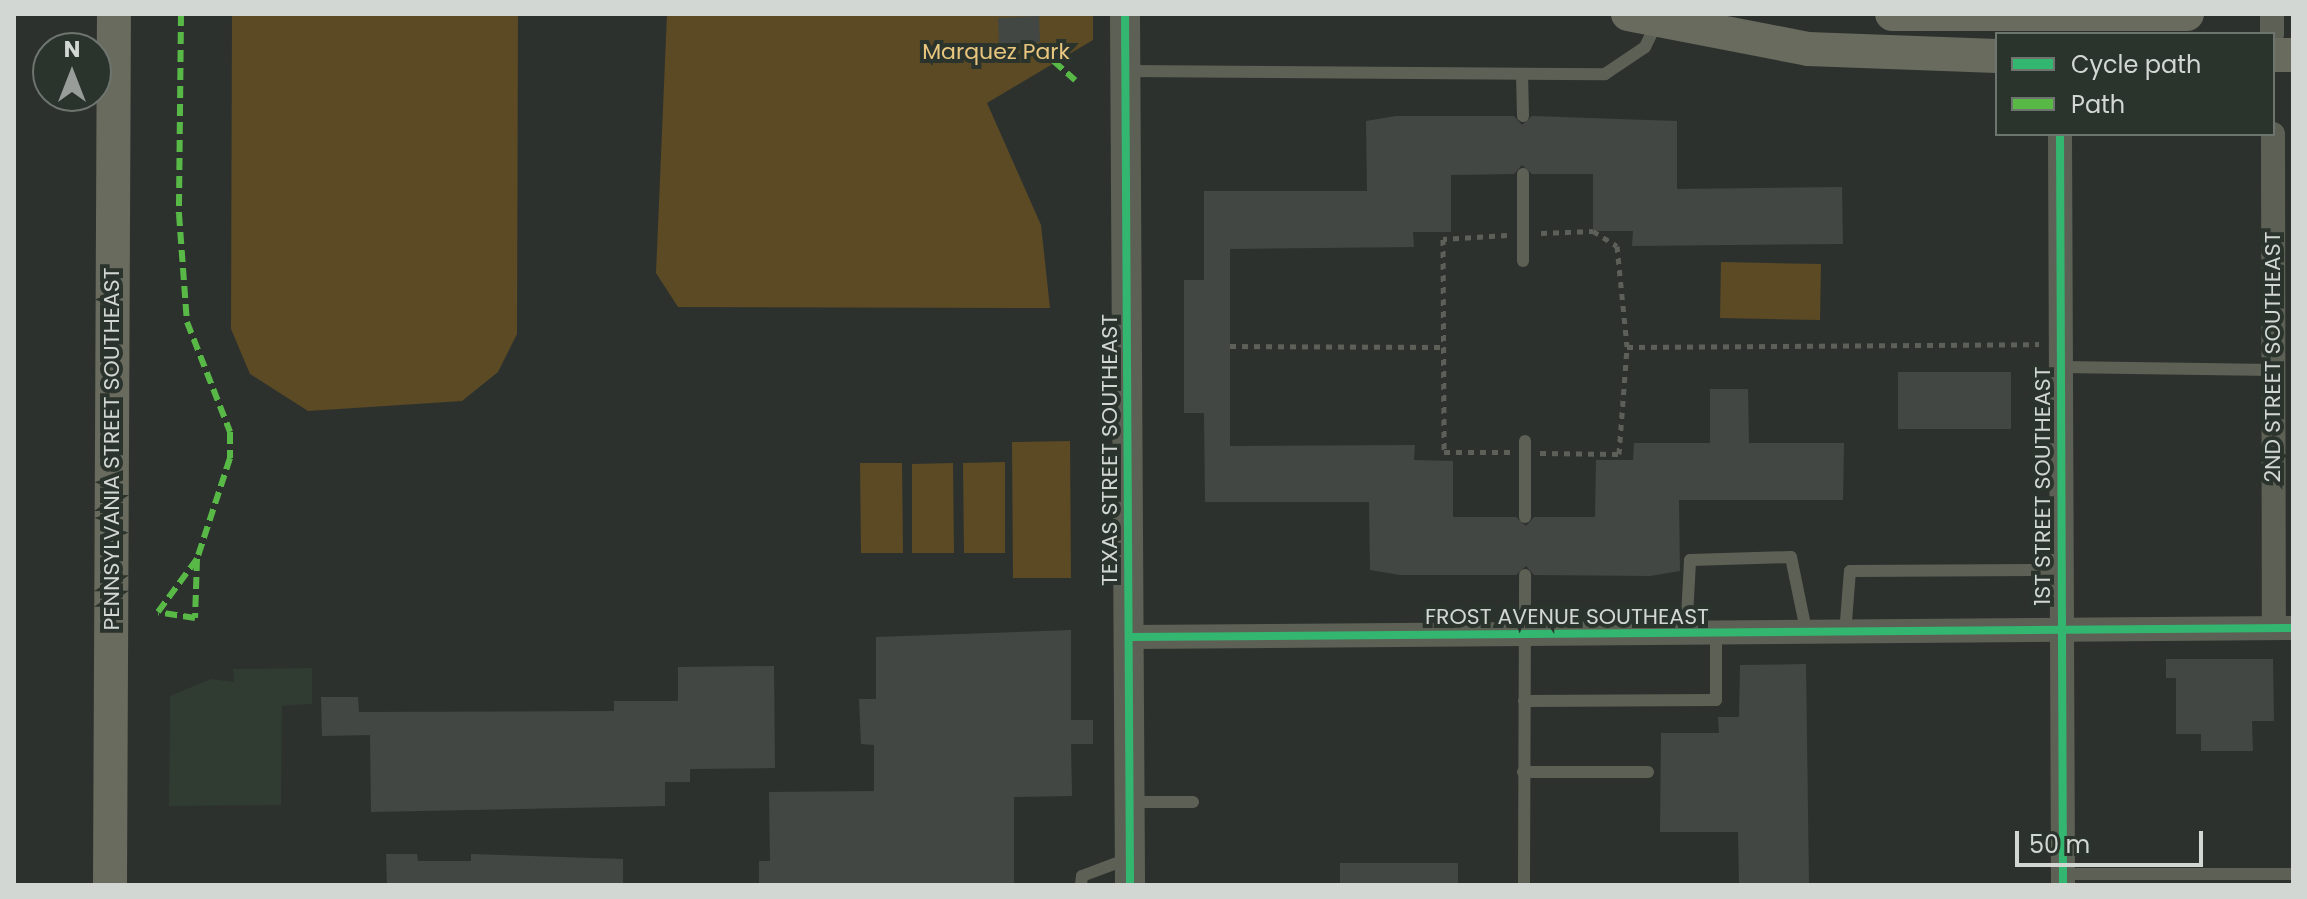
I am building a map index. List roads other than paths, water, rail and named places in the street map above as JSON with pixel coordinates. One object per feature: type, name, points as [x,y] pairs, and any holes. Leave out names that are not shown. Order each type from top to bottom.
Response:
[{"type":"main road","name":"PENNSYLVANIA STREET SOUTHEAST","points":[[110,885],[114,14]]},
{"type":"main road","points":[[1892,14],[2059,21],[2187,14]]},
{"type":"main road","points":[[1642,18],[1808,49],[1995,56]]},
{"type":"street","name":"TEXAS STREET SOUTHEAST","points":[[1125,14],[1130,872]]},
{"type":"street","name":"1ST STREET SOUTHEAST","points":[[2060,136],[2063,880]]},
{"type":"street","name":"2ND STREET SOUTHEAST","points":[[2273,136],[2273,370],[2283,628]]},
{"type":"street","name":"FROST AVENUE SOUTHEAST","points":[[1130,637],[1807,635],[2283,628]]},
{"type":"lane","points":[[1126,71],[1605,74],[1645,47],[1642,18]]},
{"type":"lane","points":[[1522,74],[1523,116]]},
{"type":"lane","points":[[1523,174],[1523,261]]},
{"type":"lane","points":[[2061,367],[2273,370]]},
{"type":"lane","points":[[1525,447],[1525,517]]},
{"type":"lane","points":[[1686,635],[1690,560],[1791,557],[1807,635]]},
{"type":"lane","points":[[1845,634],[1850,571],[2047,570]]},
{"type":"lane","points":[[1524,885],[1525,575]]},
{"type":"lane","points":[[1524,701],[1716,700],[1716,635]]},
{"type":"lane","points":[[1523,772],[1648,772]]},
{"type":"lane","points":[[1130,802],[1193,802]]},
{"type":"lane","points":[[1081,885],[1082,876],[1130,872]]},
{"type":"lane","points":[[2063,880],[2293,874]]},
{"type":"park label","name":"Marquez Park","points":[[996,52]]}]
